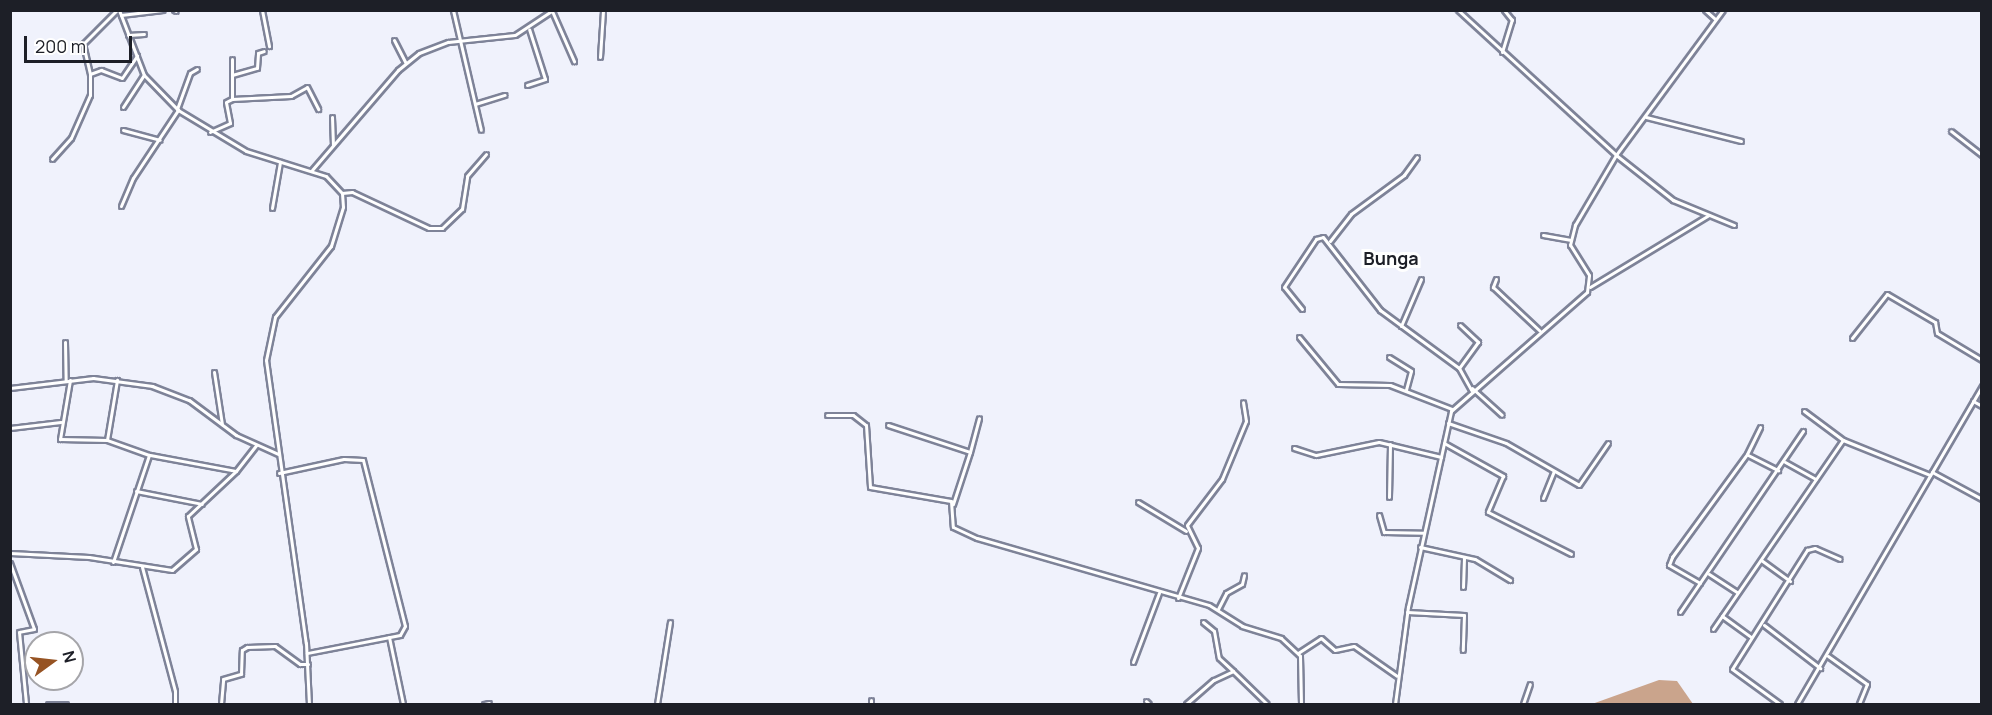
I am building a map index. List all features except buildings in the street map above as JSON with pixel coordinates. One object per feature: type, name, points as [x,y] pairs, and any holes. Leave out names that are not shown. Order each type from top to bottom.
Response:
[{"type":"street","points":[[52,159],[71,138],[90,95],[90,75],[83,44],[118,10],[144,75],[177,109],[210,132],[246,151],[312,170],[335,182],[342,193],[342,213],[331,246],[290,296],[271,329],[266,360],[279,473],[307,653],[309,705]]},
{"type":"street","points":[[121,15],[163,10]]},
{"type":"street","points":[[262,10],[269,46]]},
{"type":"street","points":[[453,10],[462,40],[481,130]]},
{"type":"street","points":[[600,57],[603,10]]},
{"type":"street","points":[[1458,10],[1616,156],[1673,200],[1734,225]]},
{"type":"street","points":[[1502,52],[1512,20],[1504,10]]},
{"type":"street","points":[[1705,10],[1715,19]]},
{"type":"street","points":[[1570,240],[1616,156],[1723,10]]},
{"type":"street","points":[[312,170],[406,63],[428,48],[462,40],[501,38],[530,29],[553,11],[574,61]]},
{"type":"street","points":[[527,85],[545,79],[530,29]]},
{"type":"street","points":[[128,35],[144,34]]},
{"type":"street","points":[[394,40],[406,63]]},
{"type":"street","points":[[232,75],[258,68],[258,53],[264,51]]},
{"type":"street","points":[[90,75],[101,70],[123,78],[136,56]]},
{"type":"street","points":[[232,59],[232,99]]},
{"type":"street","points":[[121,206],[133,178],[160,140],[177,109],[190,73],[197,69]]},
{"type":"street","points":[[123,107],[144,75]]},
{"type":"street","points":[[210,132],[230,123],[226,102],[232,99],[291,96],[307,87],[318,109]]},
{"type":"street","points":[[475,104],[506,95]]},
{"type":"street","points":[[332,117],[333,145]]},
{"type":"street","points":[[1646,117],[1741,141]]},
{"type":"street","points":[[123,129],[160,140]]},
{"type":"street","points":[[1951,131],[1982,155]]},
{"type":"street","points":[[342,193],[352,192],[429,228],[442,228],[462,208],[467,176],[486,154]]},
{"type":"street","points":[[1330,242],[1351,214],[1404,175],[1417,157]]},
{"type":"street","points":[[272,208],[280,184],[280,162]]},
{"type":"street","points":[[1395,705],[1396,676],[1407,612],[1452,409],[1589,288],[1709,215]]},
{"type":"street","points":[[1543,236],[1570,240]]},
{"type":"street","points":[[1302,309],[1284,287],[1318,237],[1330,242],[1380,310],[1459,368],[1472,389],[1502,415]]},
{"type":"street","points":[[1570,240],[1588,274],[1589,288]]},
{"type":"street","points":[[1401,326],[1421,279]]},
{"type":"street","points":[[1496,279],[1493,287],[1540,331]]},
{"type":"street","points":[[1852,338],[1887,294],[1935,322],[1936,333],[1982,360]]},
{"type":"street","points":[[1459,368],[1478,342],[1460,325]]},
{"type":"street","points":[[1299,337],[1338,384],[1383,384],[1406,390],[1452,409]]},
{"type":"street","points":[[65,342],[68,380],[62,440],[106,440],[149,455],[236,471]]},
{"type":"street","points":[[1389,357],[1411,371],[1406,390]]},
{"type":"street","points":[[214,372],[223,426]]},
{"type":"street","points":[[10,388],[68,380],[117,380],[189,400],[223,426],[256,445],[278,454]]},
{"type":"street","points":[[106,440],[117,380]]},
{"type":"street","points":[[1797,705],[1828,656],[1982,386]]},
{"type":"street","points":[[1186,531],[1222,479],[1246,421],[1243,402]]},
{"type":"street","points":[[1973,402],[1982,406]]},
{"type":"street","points":[[1804,411],[1843,440],[1931,474],[1982,499]]},
{"type":"street","points":[[827,415],[853,415],[866,425],[870,487],[953,504]]},
{"type":"street","points":[[980,418],[949,520],[953,527],[977,538],[1218,609],[1242,626],[1281,638],[1297,653],[1301,705]]},
{"type":"street","points":[[10,428],[62,422]]},
{"type":"street","points":[[1448,423],[1506,443],[1554,471],[1583,484],[1608,443]]},
{"type":"street","points":[[888,425],[970,452]]},
{"type":"street","points":[[1701,583],[1670,565],[1672,557],[1747,454],[1760,427]]},
{"type":"street","points":[[1680,612],[1709,574],[1785,462],[1803,431]]},
{"type":"street","points":[[1713,629],[1843,440]]},
{"type":"street","points":[[1444,443],[1503,476],[1488,512],[1571,554]]},
{"type":"street","points":[[1294,448],[1316,455],[1390,444],[1441,457]]},
{"type":"street","points":[[1389,497],[1390,444]]},
{"type":"street","points":[[10,553],[172,570],[193,552],[196,546],[187,519],[236,471],[256,445]]},
{"type":"street","points":[[1747,454],[1778,470]]},
{"type":"street","points":[[113,562],[149,455]]},
{"type":"street","points":[[279,473],[344,459],[363,460],[405,626],[405,632],[389,637],[307,653]]},
{"type":"street","points":[[1785,462],[1816,479]]},
{"type":"street","points":[[1543,498],[1554,471]]},
{"type":"street","points":[[136,491],[202,504]]},
{"type":"street","points":[[1138,502],[1186,531],[1198,548],[1178,598]]},
{"type":"street","points":[[1379,515],[1384,532],[1423,532]]},
{"type":"street","points":[[1420,547],[1464,557],[1510,579]]},
{"type":"street","points":[[1780,705],[1732,669],[1751,637],[1764,624],[1811,547],[1840,559]]},
{"type":"street","points":[[1463,587],[1464,557]]},
{"type":"street","points":[[1761,560],[1790,581]]},
{"type":"street","points":[[10,563],[34,629],[19,632],[26,705]]},
{"type":"street","points":[[141,567],[176,691],[175,705]]},
{"type":"street","points":[[1709,574],[1737,592]]},
{"type":"street","points":[[1218,609],[1226,593],[1242,584],[1244,575]]},
{"type":"street","points":[[1133,663],[1158,593]]},
{"type":"street","points":[[1407,612],[1464,615],[1463,650]]},
{"type":"street","points":[[1722,616],[1751,637]]},
{"type":"street","points":[[657,705],[670,622]]},
{"type":"street","points":[[1203,622],[1214,631],[1219,658],[1267,705]]},
{"type":"street","points":[[1764,624],[1820,668]]},
{"type":"street","points":[[389,637],[403,705]]},
{"type":"street","points":[[1297,653],[1320,638],[1335,650],[1354,646],[1363,650],[1396,676]]},
{"type":"street","points":[[221,705],[223,679],[241,674],[242,650],[247,646],[275,646],[300,664],[308,664]]},
{"type":"street","points":[[1828,656],[1868,684],[1859,705]]},
{"type":"street","points":[[1186,705],[1204,687],[1233,671]]},
{"type":"street","points":[[1523,705],[1530,684]]},
{"type":"street","points":[[484,705],[489,703]]},
{"type":"street","points":[[48,705],[66,705]]},
{"type":"shaded area","points":[[1659,680],[1677,681],[1693,704],[1592,704]]},
{"type":"district","name":"Bunga","points":[[1391,258]]}]
